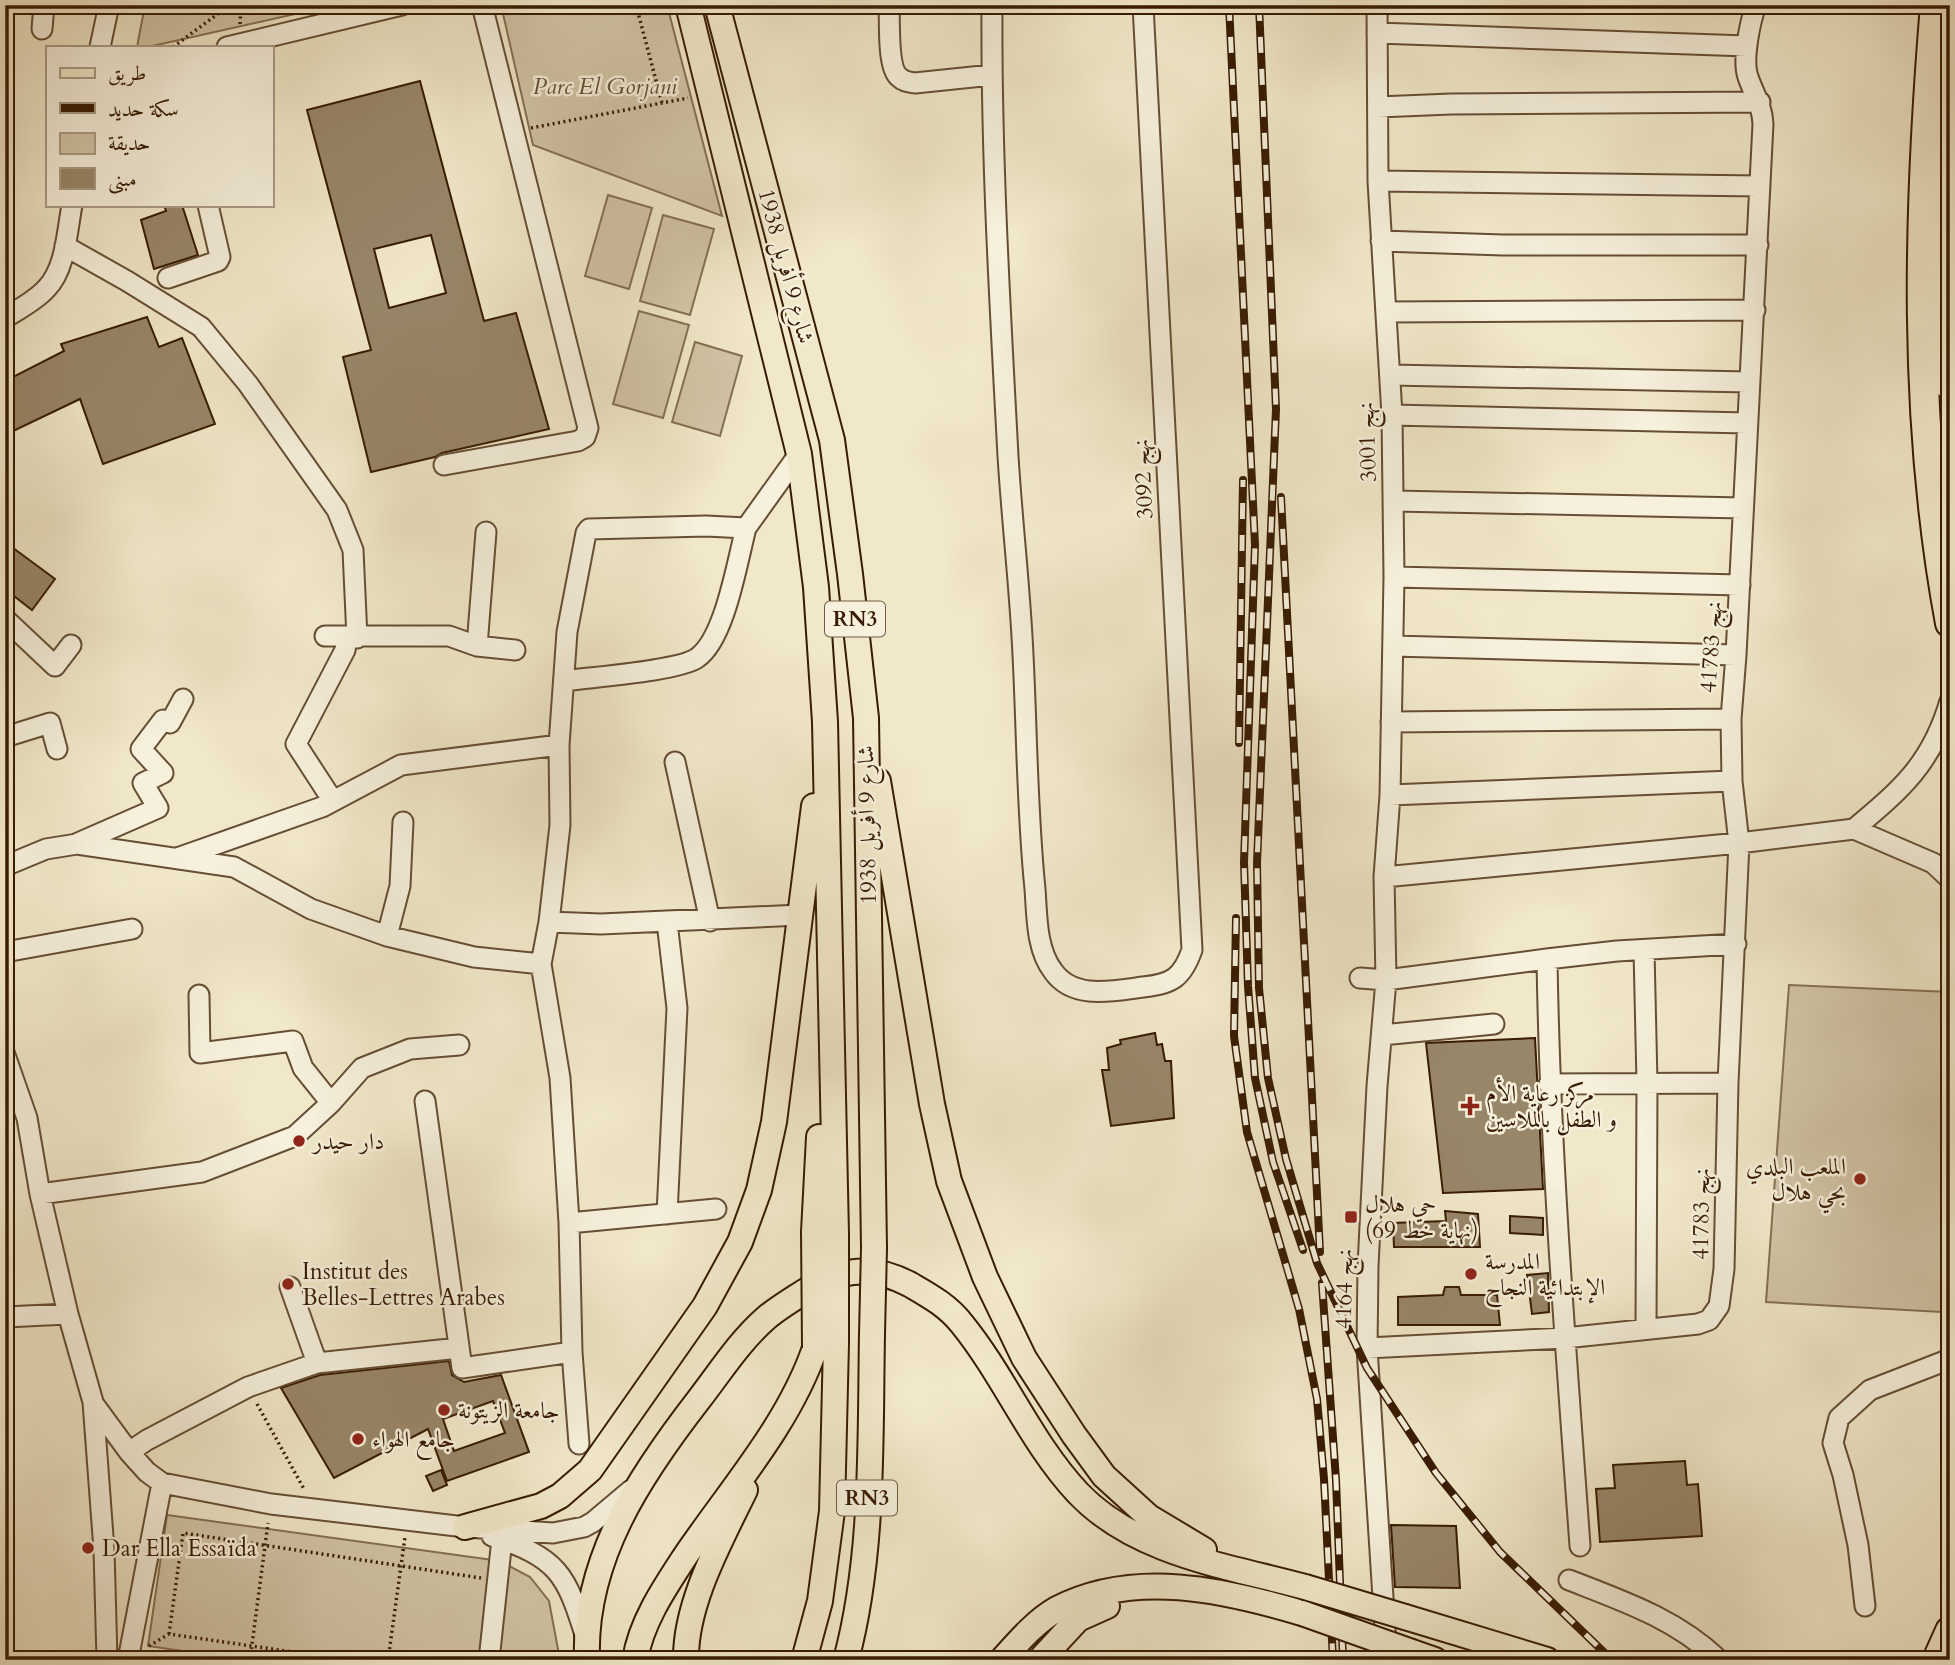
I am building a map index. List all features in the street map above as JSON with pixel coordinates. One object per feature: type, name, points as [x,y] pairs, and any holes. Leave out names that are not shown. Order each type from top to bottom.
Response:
[{"type":"highway","points":[[1935,5],[1921,219],[1922,375],[1943,588],[1950,623]]},
{"type":"highway","points":[[1950,127],[1944,210],[1950,386]]},
{"type":"highway","points":[[1937,1660],[1950,1631]]},
{"type":"main road","name":"شارع 9 أفريل 1938","points":[[688,5],[799,454],[816,587],[825,722],[830,972],[825,1234],[832,1511],[820,1601],[804,1660]]},
{"type":"main road","name":"شارع 9 أفريل 1938","points":[[717,5],[832,440],[866,718],[874,1248],[865,1553],[853,1635],[846,1660]]},
{"type":"main road","points":[[866,718],[932,1104],[949,1181],[985,1277],[1024,1358],[1104,1476],[1149,1517],[1231,1567]]},
{"type":"main road","points":[[465,1527],[541,1506],[560,1496],[590,1470],[705,1306],[740,1242],[759,1190],[774,1122],[825,722]]},
{"type":"main road","points":[[587,1650],[592,1593],[603,1558],[637,1485],[688,1414],[764,1319],[826,1279],[866,1270],[895,1276],[943,1305],[961,1323],[1041,1446],[1078,1493],[1116,1522],[1154,1543],[1187,1556],[1305,1587],[1547,1660]]},
{"type":"main road","points":[[635,1660],[648,1620],[666,1586],[770,1435],[826,1346]]},
{"type":"main road","points":[[686,1660],[688,1632],[704,1581],[770,1435]]},
{"type":"main road","points":[[1002,1660],[1041,1620],[1057,1609],[1110,1591],[1132,1587],[1200,1588],[1247,1597],[1303,1613],[1423,1656]]},
{"type":"main road","points":[[1040,1660],[1069,1627],[1086,1614],[1160,1588]]},
{"type":"street","points":[[42,29],[44,5]]},
{"type":"street","points":[[100,46],[109,5]]},
{"type":"street","points":[[230,46],[402,5]]},
{"type":"street","points":[[444,465],[578,441],[585,437],[588,428],[482,5]]},
{"type":"street","points":[[889,5],[892,66],[897,76],[904,81],[915,83],[992,75],[992,5]]},
{"type":"street","name":"نهج 3092","points":[[992,75],[1008,457],[1023,653],[1030,845],[1042,946],[1045,958],[1054,973],[1066,985],[1085,991],[1114,991],[1164,985],[1186,966],[1192,950],[1143,5]]},
{"type":"street","name":"نهج 3001","points":[[1377,5],[1378,181],[1390,375],[1394,501],[1390,795],[1384,877]]},
{"type":"street","name":"نهج 41783","points":[[1646,1329],[1698,1324],[1709,1320],[1722,1296],[1739,842],[1732,781],[1731,719],[1763,124],[1760,102],[1746,73],[1747,46],[1756,5]]},
{"type":"street","points":[[1377,33],[1747,46]]},
{"type":"street","points":[[1378,107],[1760,102]]},
{"type":"street","points":[[1378,181],[1760,186]]},
{"type":"street","points":[[5,318],[32,301],[55,279],[65,246],[72,206]]},
{"type":"street","points":[[168,278],[218,261],[220,257],[208,206]]},
{"type":"street","points":[[1381,242],[1758,245]]},
{"type":"street","points":[[65,246],[201,327],[248,384],[337,510],[353,550],[352,638],[296,744],[334,801]]},
{"type":"street","points":[[1386,312],[1755,310]]},
{"type":"street","points":[[1390,375],[1749,382]]},
{"type":"street","points":[[1392,415],[1747,423]]},
{"type":"street","points":[[564,681],[677,666],[700,656],[715,636],[722,619],[746,528],[799,454]]},
{"type":"street","points":[[1394,501],[1743,508]]},
{"type":"street","points":[[579,1444],[572,1352],[569,1223],[560,1078],[541,964],[549,922],[560,825],[559,745],[567,632],[586,533],[590,528],[746,528]]},
{"type":"street","points":[[477,646],[486,532]]},
{"type":"street","points":[[1394,577],[1740,585]]},
{"type":"street","points":[[5,620],[55,666],[71,645]]},
{"type":"street","points":[[325,636],[449,636],[477,646],[515,650]]},
{"type":"street","points":[[1393,646],[1736,655]]},
{"type":"street","points":[[5,866],[46,849],[77,844],[158,808],[143,783],[163,773],[141,749],[163,720],[170,723],[183,699]]},
{"type":"street","points":[[1854,829],[1891,798],[1919,769],[1944,722],[1950,701]]},
{"type":"street","points":[[1391,722],[1731,719]]},
{"type":"street","points":[[5,737],[50,723],[57,749]]},
{"type":"street","points":[[176,859],[334,801],[401,765],[559,745]]},
{"type":"street","points":[[675,762],[710,921]]},
{"type":"street","points":[[1390,795],[1732,781]]},
{"type":"street","points":[[387,936],[400,886],[403,822]]},
{"type":"street","points":[[1384,877],[1854,829],[1933,863],[1950,879]]},
{"type":"street","points":[[77,844],[234,867],[311,909],[387,936],[474,957],[541,964]]},
{"type":"street","name":"نهج 4164","points":[[1384,877],[1386,980],[1368,1266],[1367,1348],[1387,1660]]},
{"type":"street","points":[[549,922],[601,924],[710,921],[800,915]]},
{"type":"street","points":[[667,922],[677,1008],[667,1214]]},
{"type":"street","points":[[5,952],[132,929]]},
{"type":"street","points":[[1360,978],[1386,980],[1547,959],[1736,944]]},
{"type":"street","points":[[1367,1348],[1565,1338],[1646,1329],[1647,1083],[1644,950]]},
{"type":"street","points":[[1547,959],[1549,1084],[1580,1546]]},
{"type":"street","points":[[198,995],[200,1053],[293,1041],[303,1068],[331,1103]]},
{"type":"street","points":[[1381,1035],[1494,1024]]},
{"type":"street","points":[[40,1194],[202,1172],[295,1136],[331,1103],[362,1068],[410,1049],[459,1045]]},
{"type":"street","points":[[5,1055],[27,1118],[40,1194],[68,1314],[93,1402],[104,1550],[107,1660]]},
{"type":"street","points":[[1549,1084],[1728,1083]]},
{"type":"street","points":[[425,1101],[462,1368],[572,1352]]},
{"type":"street","points":[[569,1223],[716,1209]]},
{"type":"street","points":[[290,1287],[317,1363]]},
{"type":"street","points":[[5,1317],[68,1314]]},
{"type":"street","points":[[130,1452],[147,1440],[248,1387],[317,1363],[459,1348]]},
{"type":"street","points":[[1865,1606],[1858,1545],[1833,1443],[1839,1419],[1870,1390],[1950,1359]]},
{"type":"street","points":[[93,1402],[147,1472],[162,1483],[271,1504],[465,1527],[553,1533],[584,1527],[606,1514],[637,1485]]},
{"type":"street","points":[[134,1659],[162,1483]]},
{"type":"street","points":[[465,1527],[531,1550],[558,1571],[573,1597],[587,1650]]},
{"type":"street","points":[[489,1660],[502,1539]]},
{"type":"street","points":[[1569,1580],[1660,1616],[1684,1631],[1719,1660]]},
{"type":"path","points":[[174,46],[230,5]]},
{"type":"path","points":[[636,5],[662,103]]},
{"type":"path","points":[[512,132],[711,93]]},
{"type":"path","points":[[248,1387],[307,1495]]},
{"type":"path","points":[[250,1660],[271,1504]]},
{"type":"path","points":[[388,1660],[407,1520]]},
{"type":"path","points":[[348,1660],[169,1634],[183,1533],[484,1578]]},
{"type":"green space","points":[[145,5],[335,5],[152,46],[137,46]]},
{"type":"green space","name":"Parc El Gorjani","points":[[501,5],[667,5],[722,216],[533,145]]},
{"type":"green space","points":[[608,195],[652,208],[629,289],[585,276]]},
{"type":"green space","points":[[663,215],[714,229],[690,315],[640,301]]},
{"type":"green space","points":[[639,311],[689,325],[663,418],[613,404]]},
{"type":"green space","points":[[695,342],[742,356],[720,436],[672,422]]},
{"type":"green space","name":"الملعب البلدي بحي هلال","points":[[1789,985],[1950,992],[1941,1312],[1766,1302]]},
{"type":"green space","points":[[167,1515],[500,1561],[530,1577],[549,1601],[560,1660],[244,1660],[148,1646]]},
{"type":"building","points":[[420,81],[484,321],[516,313],[549,429],[371,472],[343,357],[371,350],[307,110]],"holes":[[[431,235],[446,293],[389,308],[374,249]]]},
{"type":"building","points":[[164,206],[182,206],[198,255],[154,269],[141,220],[166,211]]},
{"type":"building","points":[[147,317],[159,347],[182,338],[215,424],[103,464],[80,399],[5,435],[5,381],[64,351],[61,344]]},
{"type":"building","points":[[5,542],[55,579],[32,610],[5,589]]},
{"type":"building","points":[[1155,1033],[1157,1045],[1162,1044],[1165,1061],[1171,1061],[1174,1118],[1111,1126],[1102,1070],[1109,1070],[1107,1048],[1121,1044],[1120,1040]]},
{"type":"building","points":[[1535,1038],[1543,1189],[1443,1193],[1426,1043]]},
{"type":"building","points":[[1445,1211],[1478,1214],[1480,1247],[1394,1247],[1393,1223],[1446,1221]]},
{"type":"building","points":[[1510,1216],[1543,1218],[1543,1235],[1510,1233]]},
{"type":"building","points":[[1548,1273],[1549,1312],[1532,1314],[1527,1275]]},
{"type":"building","points":[[1445,1287],[1459,1287],[1461,1295],[1497,1295],[1500,1325],[1398,1325],[1398,1297],[1443,1295]]},
{"type":"building","points":[[449,1361],[452,1375],[464,1382],[501,1375],[529,1452],[447,1481],[428,1429],[334,1478],[281,1388],[320,1375]],"holes":[[[493,1401],[505,1433],[454,1451],[443,1419]]]},
{"type":"building","points":[[1685,1461],[1687,1485],[1698,1484],[1702,1536],[1600,1542],[1596,1489],[1615,1488],[1613,1465]]},
{"type":"building","points":[[441,1470],[447,1485],[433,1491],[426,1476]]},
{"type":"building","points":[[1391,1525],[1456,1526],[1460,1588],[1395,1587]]},
{"type":"railway","points":[[1229,5],[1255,545],[1244,862],[1248,986],[1255,1078],[1273,1162],[1303,1250]]},
{"type":"railway","points":[[1259,5],[1276,409],[1257,863],[1259,988],[1268,1078],[1286,1159],[1317,1263],[1367,1368],[1436,1473],[1500,1552],[1612,1660]]},
{"type":"railway","points":[[1239,743],[1243,480]]},
{"type":"railway","points":[[1281,497],[1320,1252]]},
{"type":"railway","points":[[1236,918],[1234,1036],[1247,1132],[1299,1309],[1317,1399],[1333,1660]]},
{"type":"railway","points":[[1322,1283],[1336,1480],[1343,1660]]},
{"type":"place","name":"مركز رعاية الأم و الطفل بالملاسين","points":[[1470,1106]]},
{"type":"place","name":"دار حيدر","points":[[299,1141]]},
{"type":"place","name":"الملعب البلدي بحي هلال","points":[[1860,1179]]},
{"type":"place","name":"حي هلال (نهاية خط 69)","points":[[1351,1217]]},
{"type":"place","name":"المدرسة الإبتدائية النجاح","points":[[1471,1274]]},
{"type":"place","name":"Institut des Belles-Lettres Arabes","points":[[288,1284]]},
{"type":"place","name":"جامعة الزيتونة","points":[[444,1410]]},
{"type":"place","name":"جامع الهواء","points":[[358,1439]]},
{"type":"place","name":"Dar Ella Essaïda","points":[[88,1548]]}]
